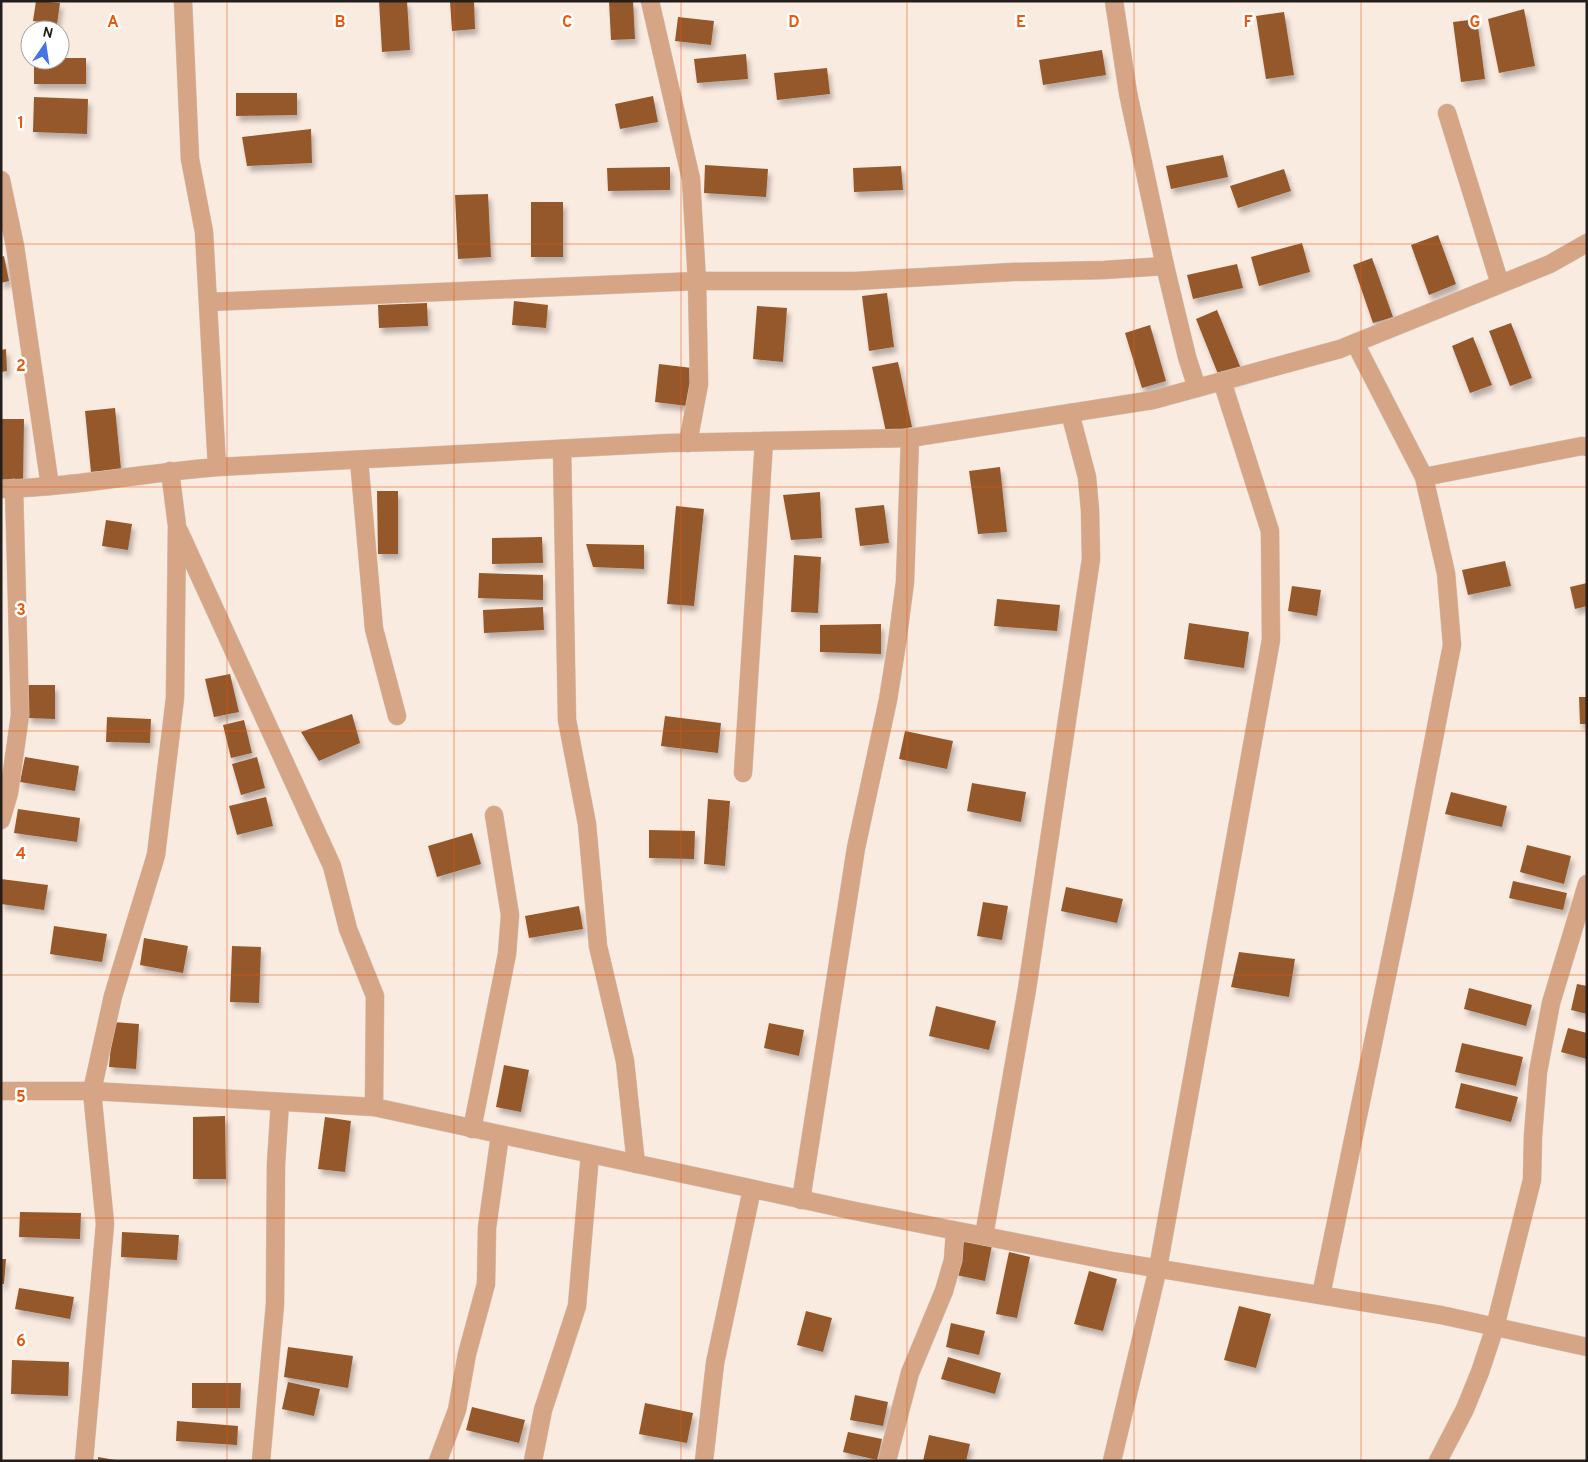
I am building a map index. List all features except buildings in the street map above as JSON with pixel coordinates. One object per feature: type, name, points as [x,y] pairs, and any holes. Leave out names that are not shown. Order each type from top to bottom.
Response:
[{"type":"street","points":[[183,1],[190,159],[204,232],[217,467]]},
{"type":"street","points":[[650,1],[691,179],[698,281],[700,384],[688,443]]},
{"type":"street","points":[[1114,1],[1128,93],[1165,266],[1187,357],[1197,388]]},
{"type":"street","points":[[1447,113],[1500,284]]},
{"type":"street","points":[[1,180],[15,246],[50,486]]},
{"type":"street","points":[[1,820],[9,793],[20,715],[8,488],[50,486],[217,467],[688,443],[910,438],[1153,400],[1340,349],[1550,264],[1587,243]]},
{"type":"street","points":[[209,302],[698,281],[855,281],[1165,266]]},
{"type":"street","points":[[1321,1295],[1404,893],[1452,645],[1446,574],[1424,477],[1354,343]]},
{"type":"street","points":[[1112,1461],[1158,1268],[1271,640],[1270,531],[1222,381]]},
{"type":"street","points":[[984,1236],[1027,989],[1091,559],[1087,478],[1070,413]]},
{"type":"street","points":[[800,1200],[856,848],[888,700],[897,643],[905,582],[910,438]]},
{"type":"street","points":[[743,773],[764,441]]},
{"type":"street","points":[[1424,477],[1582,446],[1587,447]]},
{"type":"street","points":[[562,449],[567,720],[587,824],[598,946],[625,1061],[636,1164]]},
{"type":"street","points":[[359,460],[374,629],[397,716]]},
{"type":"street","points":[[84,1461],[104,1224],[92,1091],[114,996],[156,855],[175,698],[177,526],[170,471]]},
{"type":"street","points":[[177,526],[332,866],[348,929],[374,996],[374,1107]]},
{"type":"street","points":[[472,1128],[507,954],[510,915],[494,815]]},
{"type":"street","points":[[1438,1461],[1469,1400],[1480,1372],[1494,1327],[1532,1180],[1538,1072],[1551,1002],[1587,884]]},
{"type":"street","points":[[1,1091],[92,1091],[374,1107],[800,1200],[1158,1268],[1441,1315],[1587,1347]]},
{"type":"street","points":[[261,1461],[275,1304],[276,1164],[280,1102]]},
{"type":"street","points":[[438,1461],[457,1410],[467,1354],[486,1284],[486,1228],[500,1135]]},
{"type":"street","points":[[533,1461],[544,1410],[577,1306],[590,1154]]},
{"type":"street","points":[[704,1461],[715,1363],[752,1189]]},
{"type":"street","points":[[887,1461],[910,1374],[949,1276],[953,1260],[955,1230]]}]
